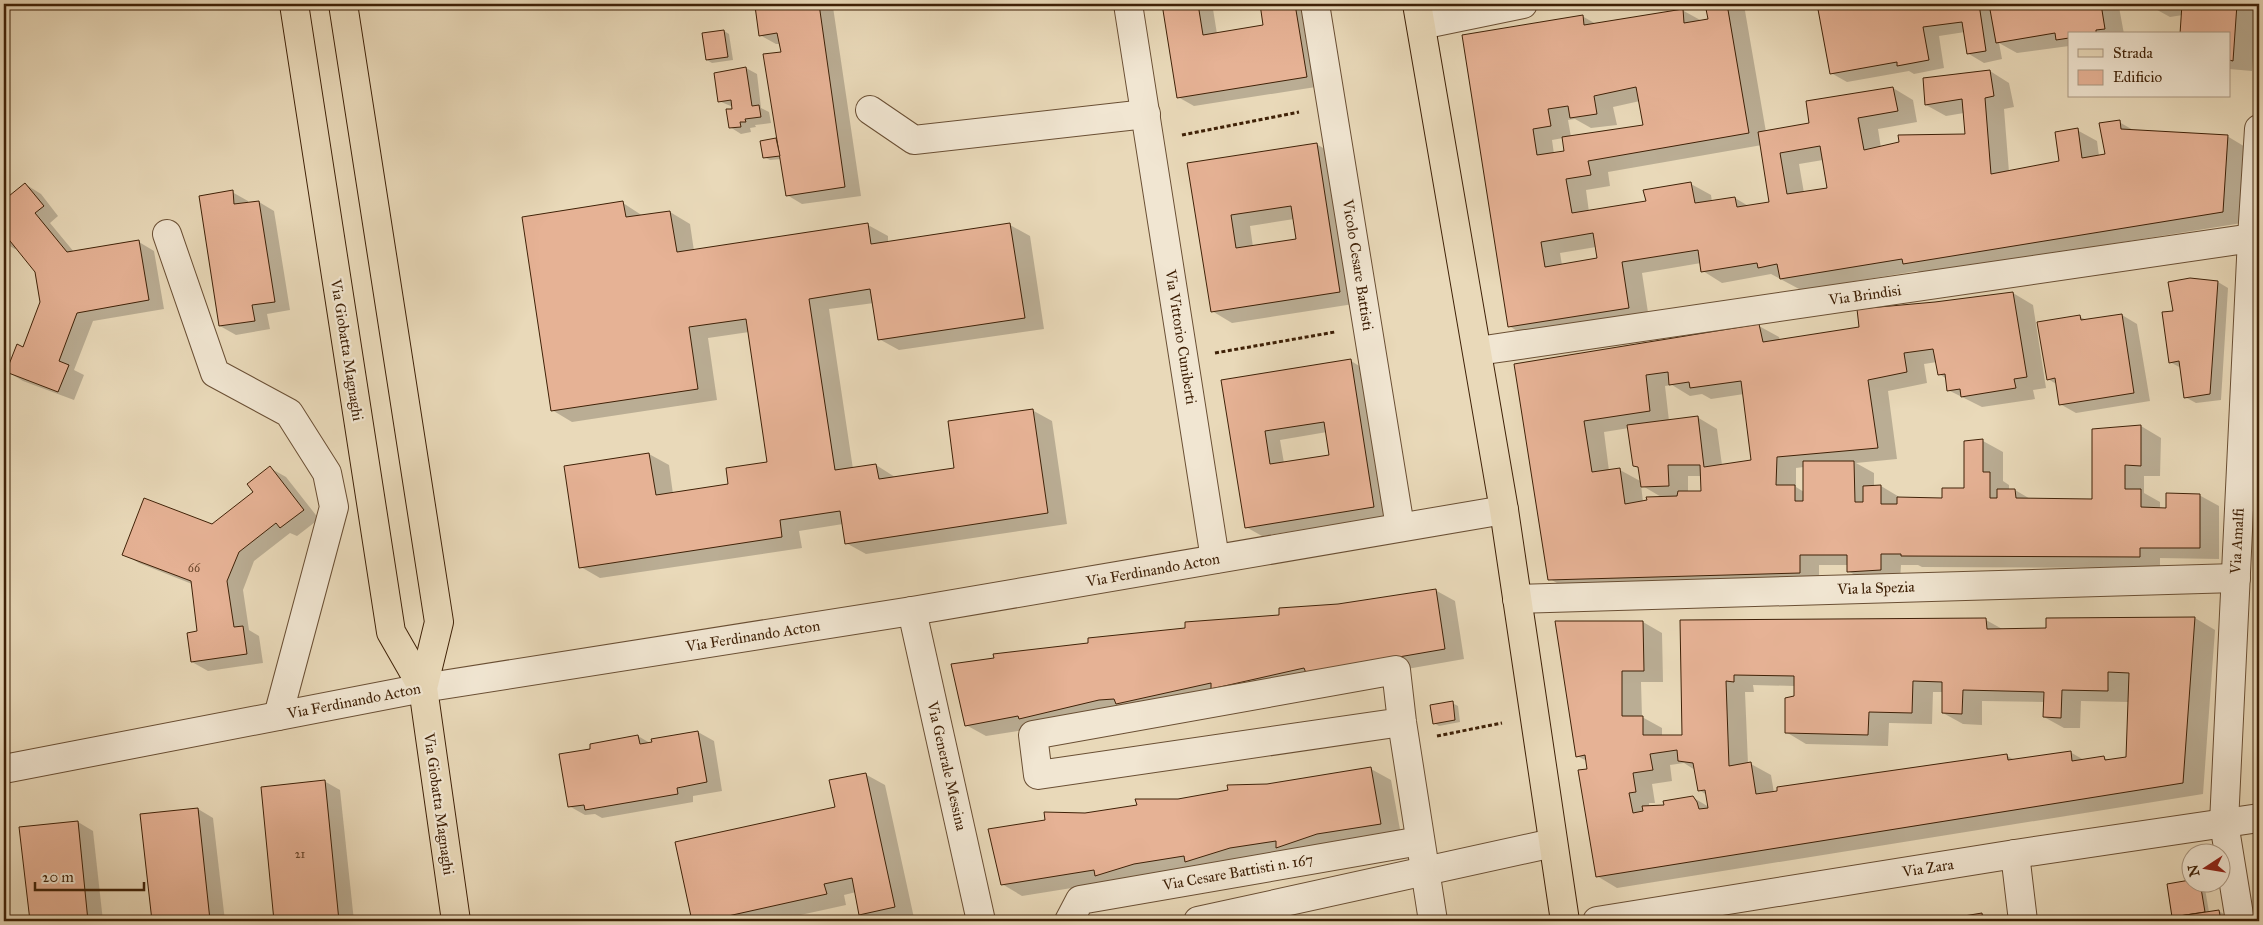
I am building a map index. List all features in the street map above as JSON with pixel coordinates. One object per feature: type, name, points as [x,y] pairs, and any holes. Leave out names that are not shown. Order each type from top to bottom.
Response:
[{"type":"main road","name":"Via Giobatta Magnaghi","points":[[294,4],[391,632],[423,688],[456,921]]},
{"type":"main road","name":"Via Giobatta Magnaghi","points":[[343,4],[439,622],[423,688]]},
{"type":"main road","points":[[1419,14],[1504,510],[1565,921]]},
{"type":"street","name":"Via Vittorio Cuniberti","points":[[1128,4],[1215,559]]},
{"type":"street","name":"Vicolo Cesare Battisti","points":[[1315,4],[1400,527]]},
{"type":"street","points":[[1419,14],[1523,4]]},
{"type":"street","points":[[870,110],[914,140],[1146,114]]},
{"type":"street","name":"Via Amalfi","points":[[2240,921],[2224,823],[2236,578],[2254,322],[2252,238],[2259,129]]},
{"type":"street","points":[[167,234],[215,373],[288,412],[327,473],[334,507],[278,716]]},
{"type":"street","name":"Via Brindisi","points":[[1478,351],[2252,238]]},
{"type":"street","name":"Via Ferdinando Acton","points":[[4,769],[423,688],[912,611],[1504,510]]},
{"type":"street","name":"Via la Spezia","points":[[1517,599],[2236,578]]},
{"type":"street","name":"Via Generale Messina","points":[[912,611],[982,921]]},
{"type":"street","points":[[1403,732],[1038,775],[1033,734],[1396,670],[1403,732],[1433,921]]},
{"type":"street","name":"Via Zara","points":[[1597,921],[2014,854],[2259,818]]},
{"type":"street","name":"Via Cesare Battisti n. 167","points":[[1069,921],[1080,900],[1420,841]]},
{"type":"street","points":[[1198,921],[1553,843]]},
{"type":"street","points":[[2014,854],[2023,921]]},
{"type":"path","points":[[1150,141],[1332,106]]},
{"type":"path","points":[[1184,358],[1367,326]]},
{"type":"path","points":[[1403,732],[1534,716]]},
{"type":"building","points":[[768,4],[819,4],[845,187],[786,196],[763,54],[781,52],[777,33],[759,36],[755,6]]},
{"type":"building","points":[[1162,4],[1198,4],[1203,35],[1263,25],[1260,4],[1295,4],[1307,77],[1177,98]]},
{"type":"building","points":[[1705,4],[1727,4],[1749,133],[1588,161],[1591,175],[1566,179],[1572,213],[1646,201],[1643,190],[1691,182],[1695,203],[1735,197],[1737,207],[1769,202],[1758,132],[1809,123],[1806,101],[1893,87],[1898,111],[1858,118],[1864,150],[1899,142],[1898,135],[1965,134],[1962,99],[1925,105],[1923,78],[1990,70],[1994,96],[1985,98],[1991,174],[2059,161],[2055,132],[2078,128],[2082,158],[2105,154],[2099,123],[2120,120],[2121,129],[2228,135],[2223,212],[1903,264],[1902,259],[1780,279],[1777,264],[1758,268],[1757,263],[1701,272],[1698,250],[1622,262],[1629,308],[1508,327],[1462,35],[1583,15],[1584,25],[1683,9],[1684,23],[1708,19]],"holes":[[[1636,87],[1643,125],[1562,137],[1564,151],[1537,155],[1533,129],[1551,126],[1548,109],[1568,106],[1570,118],[1597,114],[1594,96]],[[1820,146],[1827,188],[1787,194],[1780,153]],[[1593,233],[1597,258],[1545,267],[1541,242]]]},
{"type":"building","points":[[1817,4],[1979,4],[1986,51],[1967,54],[1962,22],[1923,27],[1929,60],[1897,66],[1897,62],[1830,74]]},
{"type":"building","points":[[1989,4],[2101,4],[2105,29],[2096,30],[2096,32],[2068,32],[2068,38],[2056,40],[2055,33],[1996,43]]},
{"type":"building","points":[[2182,4],[2237,4],[2233,61],[2230,60],[2230,32],[2180,32]]},
{"type":"building","points":[[724,30],[728,57],[706,60],[702,33]]},
{"type":"building","points":[[746,67],[752,106],[759,105],[761,117],[745,119],[746,122],[740,122],[741,127],[729,128],[726,109],[732,109],[731,100],[718,102],[714,73]]},
{"type":"building","points":[[776,138],[780,156],[763,158],[760,141]]},
{"type":"building","points":[[1317,143],[1340,292],[1211,312],[1187,163]],"holes":[[[1291,206],[1296,239],[1236,248],[1231,215]]]},
{"type":"building","points":[[25,183],[44,206],[35,213],[67,252],[139,240],[149,300],[77,313],[59,361],[69,365],[58,392],[6,372],[17,344],[23,347],[40,302],[35,272],[6,236],[4,237],[4,200]]},
{"type":"building","points":[[233,190],[234,204],[259,201],[275,302],[252,305],[255,321],[219,326],[199,196]]},
{"type":"building","points":[[623,201],[626,217],[670,211],[677,252],[868,223],[871,244],[1010,223],[1025,318],[878,340],[870,289],[809,299],[835,470],[876,464],[879,479],[954,468],[948,421],[1033,409],[1048,513],[845,544],[840,511],[780,520],[782,537],[579,568],[564,466],[649,453],[656,495],[728,484],[726,468],[767,462],[746,319],[689,327],[698,389],[551,411],[522,217]]},
{"type":"building","points":[[2190,278],[2218,281],[2210,394],[2184,398],[2179,361],[2169,363],[2162,312],[2173,311],[2168,282]]},
{"type":"building","points":[[2013,292],[2027,377],[2014,379],[2016,388],[1961,397],[1960,389],[1947,391],[1945,374],[1938,375],[1933,349],[1904,353],[1907,372],[1868,380],[1878,448],[1777,457],[1776,485],[1795,485],[1795,501],[1803,501],[1803,461],[1854,461],[1855,502],[1863,502],[1863,486],[1881,485],[1881,504],[1897,504],[1897,497],[1942,498],[1942,488],[1964,488],[1964,441],[1983,439],[1983,472],[1990,472],[1990,498],[1997,498],[1997,489],[2015,489],[2016,498],[2092,499],[2092,429],[2141,425],[2141,466],[2125,465],[2125,489],[2141,489],[2141,507],[2166,508],[2166,493],[2200,494],[2200,548],[2140,548],[2140,557],[1901,556],[1901,554],[1881,554],[1881,570],[1847,572],[1847,555],[1800,555],[1800,573],[1548,580],[1514,364],[1759,324],[1763,342],[1859,327],[1857,309]],"holes":[[[1668,372],[1669,385],[1689,382],[1690,388],[1741,381],[1751,460],[1704,467],[1698,416],[1627,425],[1633,466],[1638,467],[1641,487],[1669,486],[1668,465],[1700,465],[1701,491],[1678,491],[1677,496],[1646,497],[1647,500],[1625,504],[1620,468],[1592,472],[1584,421],[1650,411],[1646,375]]]},
{"type":"building","points":[[2122,314],[2134,393],[2059,405],[2055,378],[2047,380],[2037,322],[2080,315],[2081,320]]},
{"type":"building","points":[[1351,359],[1374,507],[1245,528],[1221,380]],"holes":[[[1324,422],[1329,455],[1270,464],[1265,431]]]},
{"type":"building","points":[[270,466],[304,510],[280,528],[276,523],[239,552],[227,581],[234,627],[243,626],[247,654],[191,662],[187,633],[197,631],[191,581],[122,555],[144,498],[212,524],[253,492],[247,484]]},
{"type":"building","points":[[1436,589],[1445,649],[1306,673],[1304,668],[1211,689],[1211,683],[1116,704],[1114,699],[1099,700],[1019,719],[1018,716],[965,726],[951,664],[994,658],[993,654],[1088,643],[1088,638],[1185,628],[1185,622],[1279,615],[1279,608],[1338,604]]},
{"type":"building","points":[[2195,617],[2183,783],[1596,877],[1578,770],[1587,769],[1585,755],[1576,757],[1555,621],[1643,621],[1644,671],[1622,671],[1622,716],[1643,716],[1643,735],[1682,735],[1680,620],[1986,618],[1987,629],[2046,628],[2046,618]],"holes":[[[2108,672],[2129,673],[2126,757],[2105,760],[2104,756],[2072,761],[2071,751],[2008,760],[2007,754],[1777,787],[1777,791],[1756,794],[1751,762],[1729,766],[1726,681],[1734,682],[1734,675],[1794,676],[1794,696],[1785,698],[1785,733],[1868,735],[1869,712],[1912,713],[1913,681],[1942,682],[1942,713],[1962,714],[1963,690],[2044,692],[2043,717],[2061,718],[2062,690],[2108,691]],[[1677,750],[1678,761],[1693,763],[1698,791],[1705,790],[1708,808],[1699,809],[1693,796],[1663,801],[1664,805],[1642,806],[1643,811],[1633,813],[1629,793],[1636,792],[1633,773],[1653,770],[1650,754]]]},
{"type":"building","points":[[1453,701],[1455,720],[1433,724],[1430,705]]},
{"type":"building","points":[[698,731],[707,782],[677,788],[678,794],[585,810],[584,805],[568,807],[559,754],[590,749],[590,744],[638,735],[640,744],[652,742],[651,739]]},
{"type":"building","points":[[1371,767],[1381,824],[1317,834],[1276,848],[1276,841],[1230,848],[1185,862],[1184,856],[1134,864],[1095,876],[1094,870],[1001,885],[988,829],[1045,820],[1044,812],[1085,813],[1137,805],[1135,799],[1178,799],[1228,790],[1227,785],[1267,784]]},
{"type":"building","points":[[866,773],[895,907],[859,915],[852,878],[824,884],[827,894],[728,916],[729,921],[692,921],[675,842],[835,807],[829,780]]},
{"type":"building","points":[[325,780],[339,921],[274,921],[261,787]]},
{"type":"building","points":[[198,808],[210,920],[152,921],[140,814]]},
{"type":"building","points":[[78,821],[88,921],[30,921],[19,827]]},
{"type":"building","points":[[2180,882],[2180,892],[2202,892],[2205,912],[2172,917],[2167,884]]},
{"type":"building","points":[[2219,910],[2221,921],[2161,921],[2160,919]]},
{"type":"building","points":[[1982,913],[1983,921],[1915,921],[1940,917],[1940,920]]}]
